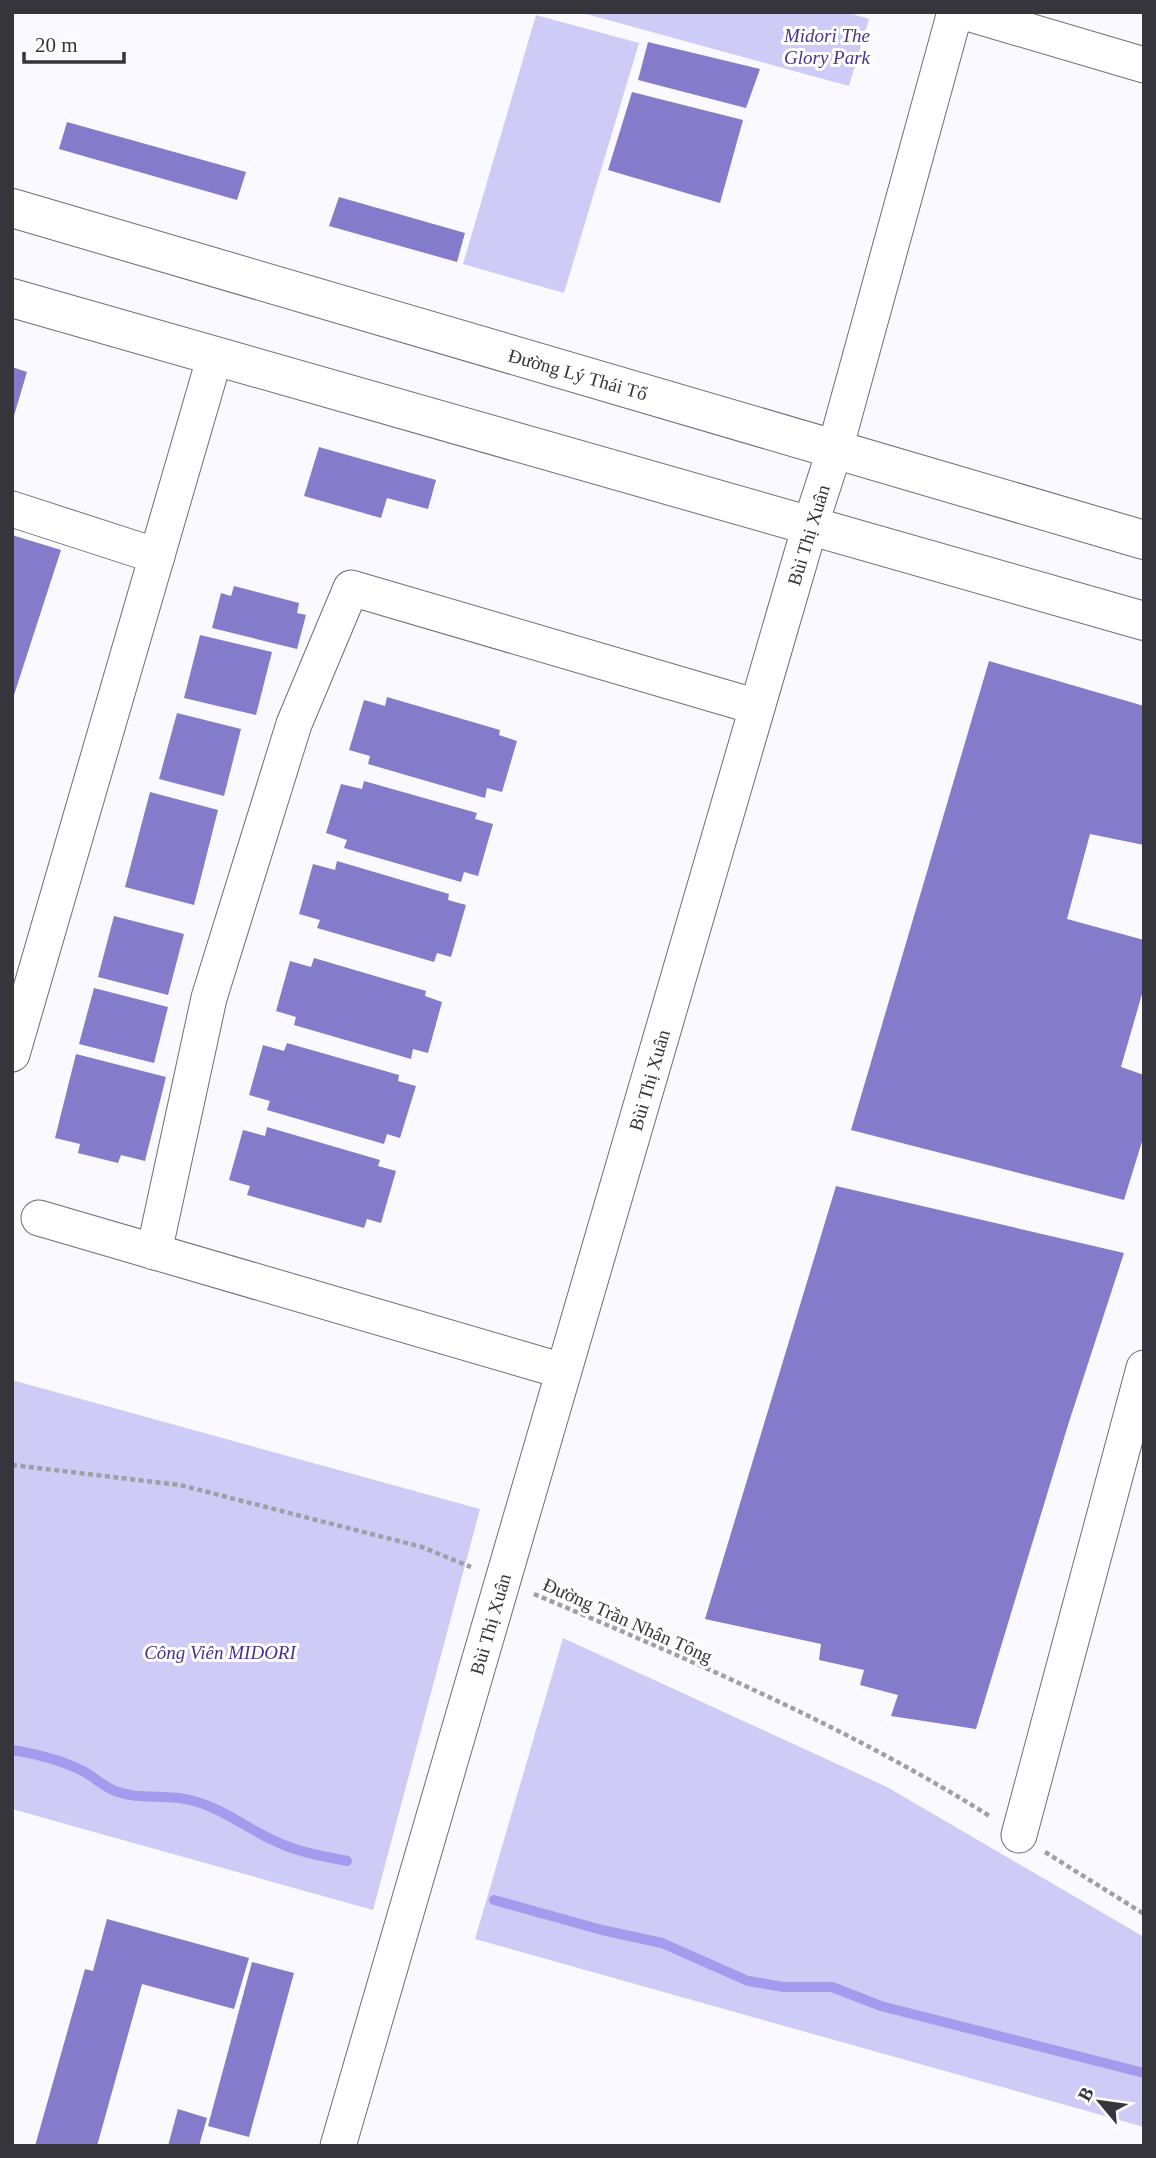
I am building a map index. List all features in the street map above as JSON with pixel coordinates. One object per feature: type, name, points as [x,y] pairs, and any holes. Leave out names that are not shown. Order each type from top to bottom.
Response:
[{"type":"street","name":"Bùi Thị Xuân","points":[[338,2146],[810,526],[835,449],[955,12]]},
{"type":"street","points":[[964,12],[1144,65]]},
{"type":"street","name":"Đường Lý Thái Tổ","points":[[12,208],[1144,540]]},
{"type":"street","points":[[12,298],[1144,621]]},
{"type":"street","points":[[12,1054],[215,356]]},
{"type":"street","points":[[12,509],[157,556]]},
{"type":"street","points":[[154,1252],[209,998],[294,724],[351,588],[757,707]]},
{"type":"street","points":[[38,1218],[564,1371]]},
{"type":"street","points":[[1019,1835],[1144,1368]]},
{"type":"path","name":"Đường Trần Nhân Tông","points":[[12,1465],[180,1485],[422,1547],[670,1652],[828,1724],[962,1799],[1144,1914]]},
{"type":"green space","name":"Midori The Glory Park","points":[[579,12],[846,12],[869,19],[849,86]]},
{"type":"green space","points":[[536,15],[639,43],[564,293],[463,264]]},
{"type":"green space","name":"Công Viên MIDORI","points":[[12,1380],[480,1509],[373,1910],[12,1809]]},
{"type":"green space","points":[[563,1638],[887,1787],[1144,1937],[1144,2127],[475,1939]]},
{"type":"building","points":[[648,42],[760,69],[746,108],[638,80]]},
{"type":"building","points":[[632,92],[743,120],[720,203],[608,170]]},
{"type":"building","points":[[67,122],[246,172],[237,200],[59,149]]},
{"type":"building","points":[[339,197],[465,233],[457,262],[329,226]]},
{"type":"building","points":[[12,367],[27,372],[13,419],[12,418]]},
{"type":"building","points":[[319,447],[436,480],[428,509],[387,498],[381,518],[304,496]]},
{"type":"building","points":[[12,535],[61,550],[13,698],[12,698]]},
{"type":"building","points":[[234,586],[299,603],[297,613],[306,615],[297,649],[212,628],[221,593],[231,596]]},
{"type":"building","points":[[200,635],[272,652],[256,715],[184,698]]},
{"type":"building","points":[[989,661],[1144,706],[1144,845],[1090,834],[1067,919],[1144,940],[1144,987],[1121,1067],[1144,1075],[1144,1135],[1124,1200],[851,1130]]},
{"type":"building","points":[[387,697],[500,730],[499,735],[517,741],[502,792],[487,788],[485,798],[368,764],[370,756],[349,750],[364,700],[385,706]]},
{"type":"building","points":[[177,713],[241,729],[224,796],[159,779]]},
{"type":"building","points":[[364,781],[477,813],[475,819],[493,824],[478,876],[464,872],[461,882],[344,848],[347,840],[326,833],[341,784],[362,789]]},
{"type":"building","points":[[150,792],[218,810],[194,905],[125,887]]},
{"type":"building","points":[[337,861],[449,894],[448,900],[466,905],[451,957],[437,953],[434,962],[317,928],[320,920],[299,914],[313,864],[335,870]]},
{"type":"building","points":[[114,916],[184,934],[168,995],[98,977]]},
{"type":"building","points":[[314,958],[426,991],[425,996],[442,1002],[428,1053],[413,1049],[411,1059],[294,1025],[296,1017],[276,1011],[290,961],[311,967]]},
{"type":"building","points":[[94,988],[168,1007],[154,1063],[79,1044]]},
{"type":"building","points":[[287,1043],[399,1075],[398,1081],[416,1086],[400,1138],[387,1134],[384,1144],[267,1110],[270,1101],[249,1095],[263,1045],[284,1051]]},
{"type":"building","points":[[76,1054],[166,1077],[145,1161],[121,1155],[118,1163],[78,1153],[80,1144],[55,1138]]},
{"type":"building","points":[[267,1127],[380,1160],[378,1166],[396,1171],[381,1223],[367,1219],[364,1228],[247,1195],[250,1186],[229,1180],[243,1130],[265,1136]]},
{"type":"building","points":[[836,1186],[1124,1253],[1068,1425],[976,1729],[891,1716],[898,1695],[860,1685],[864,1670],[819,1660],[821,1644],[705,1619]]},
{"type":"building","points":[[107,1919],[249,1958],[234,2009],[142,1984],[97,2146],[35,2146],[85,1969],[93,1971]]},
{"type":"building","points":[[252,1962],[294,1973],[249,2137],[208,2126]]},
{"type":"building","points":[[178,2109],[207,2118],[199,2146],[168,2146]]},
{"type":"waterway","points":[[12,1750],[66,1764],[125,1794],[174,1797],[205,1805],[283,1845],[347,1861]]},
{"type":"waterway","points":[[494,1900],[602,1930],[662,1943],[748,1981],[784,1987],[832,1987],[881,2006],[1144,2073]]}]
